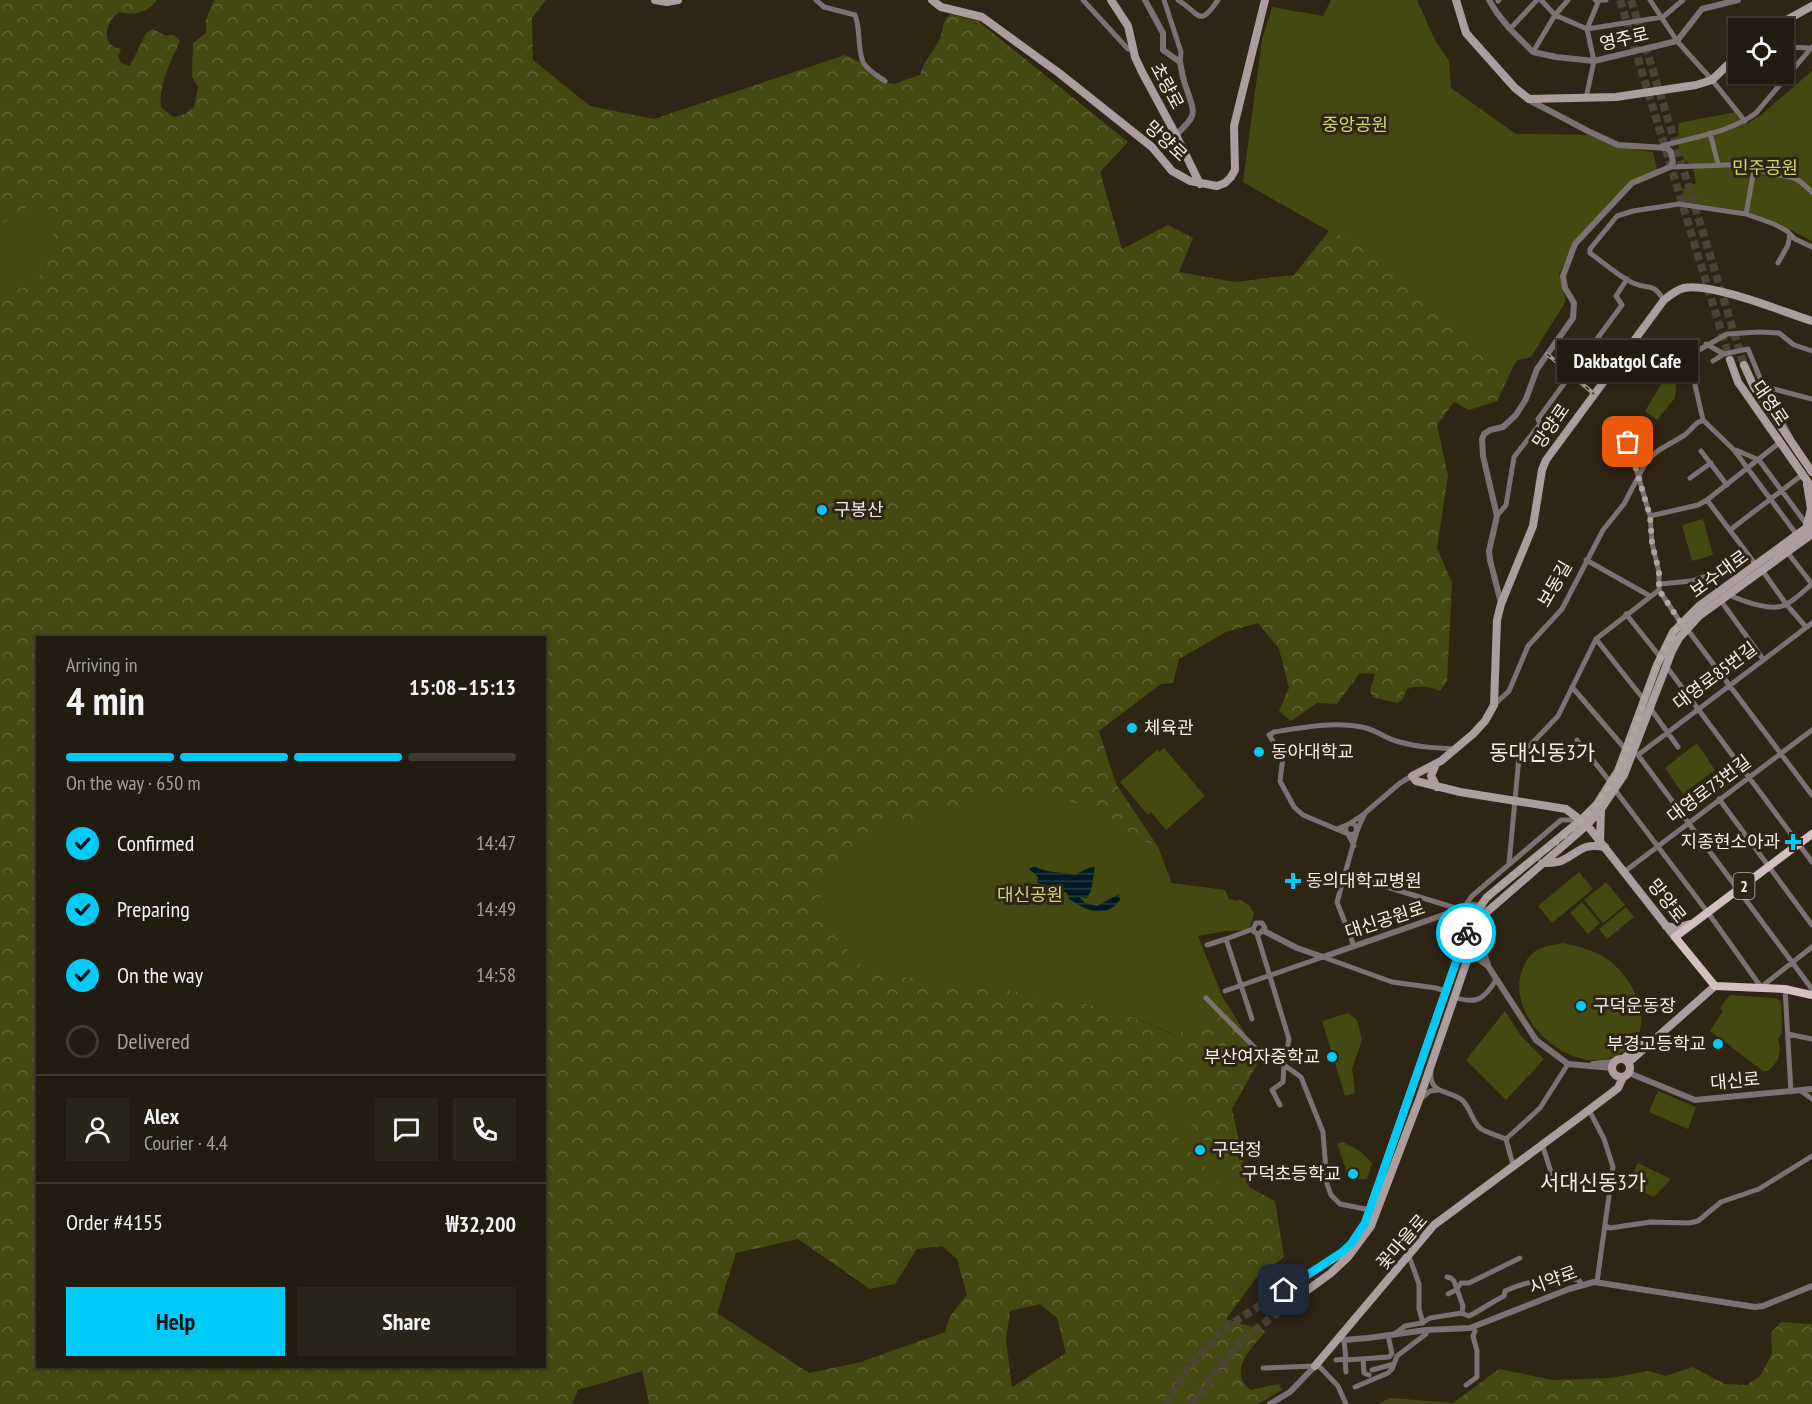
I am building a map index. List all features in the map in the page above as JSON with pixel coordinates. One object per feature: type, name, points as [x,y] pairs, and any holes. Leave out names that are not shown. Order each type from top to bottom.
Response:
[{"type":"main road","points":[[655,0],[676,0]]},
{"type":"main road","name":"망양로","points":[[932,0],[941,7],[982,17],[1059,73],[1152,147],[1172,171],[1200,184]]},
{"type":"main road","name":"초량로","points":[[1111,0],[1128,26],[1142,72],[1200,184]]},
{"type":"main road","points":[[1456,0],[1466,33],[1507,79],[1529,99],[1616,97],[1658,92],[1712,80],[1728,65]]},
{"type":"main road","points":[[1200,184],[1222,185],[1232,177],[1235,170],[1234,126],[1262,2]]},
{"type":"main road","points":[[1790,18],[1812,6]]},
{"type":"main road","name":"망양로","points":[[1494,705],[1497,620],[1501,604],[1533,526],[1542,470],[1546,460],[1664,300],[1674,292],[1685,288],[1700,287],[1812,321]]},
{"type":"main road","name":"대영로","points":[[1727,357],[1738,382],[1810,486]]},
{"type":"main road","name":"대영로","points":[[1744,365],[1766,413],[1792,449]]},
{"type":"main road","points":[[1792,449],[1812,472]]},
{"type":"main road","points":[[1699,616],[1708,604],[1803,536],[1810,527],[1810,486],[1792,449]]},
{"type":"main road","name":"보수대로","points":[[1633,750],[1645,701],[1673,632],[1729,595],[1797,535],[1810,527]]},
{"type":"main road","name":"보수대로","points":[[1291,1302],[1331,1273],[1348,1257],[1371,1226],[1419,1100],[1468,955],[1480,923],[1488,911],[1585,822],[1597,804],[1624,776],[1666,665],[1684,626],[1718,591],[1787,552],[1810,527]]},
{"type":"main road","points":[[1412,776],[1441,761],[1456,749],[1485,721],[1494,705]]},
{"type":"main road","points":[[1437,787],[1432,773],[1441,761]]},
{"type":"main road","name":"망양로","points":[[1412,776],[1416,781],[1437,787],[1566,808],[1585,822],[1715,986]]},
{"type":"main road","name":"보수대로","points":[[1284,1290],[1342,1252],[1360,1230],[1370,1210],[1459,952],[1481,905],[1487,897],[1601,809],[1613,786]]},
{"type":"main road","points":[[1542,863],[1560,862],[1581,848],[1592,844],[1603,844],[1601,809]]},
{"type":"main road","name":"2","points":[[1675,937],[1709,914],[1812,834]]},
{"type":"main road","points":[[1666,926],[1680,928],[1697,921]]},
{"type":"main road","points":[[1619,1071],[1626,1061],[1668,1029],[1715,986],[1761,987],[1812,994]]},
{"type":"main road","points":[[1619,1071],[1631,1070],[1626,1061]]},
{"type":"main road","name":"꽃마을로","points":[[1316,1365],[1341,1339],[1434,1226],[1589,1110],[1614,1085],[1619,1071]]},
{"type":"street","points":[[816,0],[824,8],[855,15],[860,30],[863,62],[885,81]]},
{"type":"street","points":[[1083,0],[1128,49],[1134,49]]},
{"type":"street","points":[[1145,0],[1163,33],[1163,50],[1180,62]]},
{"type":"street","points":[[1164,0],[1181,52],[1180,62],[1186,89],[1194,106],[1192,120],[1176,135]]},
{"type":"street","points":[[1178,0],[1196,15],[1203,17],[1218,0]]},
{"type":"street","points":[[1489,0],[1510,29],[1533,52],[1555,15],[1568,0]]},
{"type":"street","points":[[1510,29],[1539,0],[1555,15],[1587,29],[1663,17],[1683,0]]},
{"type":"street","points":[[1586,98],[1594,61],[1587,29],[1598,0],[1606,0]]},
{"type":"street","points":[[1651,0],[1677,41],[1745,121]]},
{"type":"street","name":"영주로","points":[[1533,52],[1594,61],[1677,41],[1702,9],[1738,0]]},
{"type":"street","points":[[1794,47],[1811,48]]},
{"type":"street","points":[[1660,147],[1745,121],[1756,113],[1811,48]]},
{"type":"street","points":[[1529,99],[1594,135],[1618,145],[1666,148],[1671,152],[1673,162],[1670,167]]},
{"type":"street","points":[[1710,133],[1718,164]]},
{"type":"street","points":[[1497,516],[1482,456],[1482,439],[1484,434],[1503,427],[1516,415],[1526,399],[1537,369],[1573,318],[1574,303],[1565,288],[1563,276],[1575,244],[1632,183],[1670,167],[1755,164]]},
{"type":"street","points":[[1755,164],[1759,170],[1797,180],[1812,192]]},
{"type":"street","points":[[1746,214],[1755,164]]},
{"type":"street","points":[[1664,300],[1656,289],[1634,283],[1590,253],[1590,249],[1617,216],[1678,204],[1746,214],[1774,224],[1795,239],[1812,247]]},
{"type":"street","points":[[1778,263],[1788,245],[1790,234]]},
{"type":"street","points":[[1501,604],[1489,551],[1497,516],[1506,505],[1514,457],[1540,424],[1538,419],[1622,305],[1617,296],[1627,279]]},
{"type":"street","points":[[1797,535],[1734,450],[1703,420],[1691,376],[1690,363],[1692,354],[1727,334],[1779,333],[1794,345],[1812,351]]},
{"type":"street","points":[[1706,344],[1727,357]]},
{"type":"street","points":[[1713,361],[1748,350],[1765,390],[1789,431],[1792,449]]},
{"type":"street","points":[[1765,390],[1774,389],[1812,399]]},
{"type":"street","name":"보동길","points":[[1494,705],[1509,691],[1528,646],[1562,609],[1603,530],[1624,504],[1638,473],[1647,460],[1703,420]]},
{"type":"street","points":[[1607,433],[1611,426],[1622,421],[1650,516],[1659,587],[1684,626],[1812,795]]},
{"type":"street","points":[[1650,516],[1698,505],[1707,500],[1779,443]]},
{"type":"street","points":[[1734,450],[1759,460],[1810,527]]},
{"type":"street","points":[[1701,451],[1727,485]]},
{"type":"street","points":[[1690,478],[1711,463]]},
{"type":"street","points":[[1730,530],[1802,475]]},
{"type":"street","points":[[1707,500],[1806,627]]},
{"type":"street","points":[[1729,595],[1750,603],[1777,607],[1786,604],[1812,584],[1787,552]]},
{"type":"street","points":[[1586,560],[1650,596]]},
{"type":"street","points":[[1509,864],[1519,757],[1558,716],[1596,639],[1659,587],[1715,573],[1718,591]]},
{"type":"street","points":[[1721,601],[1763,658]]},
{"type":"street","points":[[1626,614],[1661,658]]},
{"type":"street","name":"대영로85번길","points":[[1633,750],[1667,732],[1812,623]]},
{"type":"street","points":[[1596,639],[1645,701]]},
{"type":"street","points":[[1666,665],[1812,862]]},
{"type":"street","points":[[1572,687],[1633,750],[1812,989]]},
{"type":"street","points":[[1650,708],[1678,747]]},
{"type":"street","points":[[1357,831],[1353,835],[1348,834],[1303,815],[1294,807],[1282,787],[1280,776],[1283,757],[1269,735],[1286,730],[1342,724],[1368,729],[1394,740],[1422,747],[1456,749]]},
{"type":"street","points":[[1276,746],[1277,736],[1286,730]]},
{"type":"street","name":"대영로73번길","points":[[1624,872],[1812,730]]},
{"type":"street","points":[[1576,740],[1709,914],[1761,987],[1812,947]]},
{"type":"street","points":[[1337,829],[1365,813],[1400,783],[1412,776]]},
{"type":"street","points":[[1719,799],[1812,925]]},
{"type":"street","points":[[1354,946],[1337,902],[1357,831],[1365,813]]},
{"type":"street","points":[[1342,880],[1364,880],[1462,910],[1472,896],[1561,820],[1585,822]]},
{"type":"street","points":[[1349,824],[1354,824],[1357,831]]},
{"type":"street","points":[[1349,824],[1346,829],[1354,846]]},
{"type":"street","name":"대신공원로","points":[[1225,991],[1472,905],[1481,905]]},
{"type":"street","points":[[1481,905],[1488,911]]},
{"type":"street","points":[[1480,923],[1481,945],[1488,966],[1536,1040],[1568,1064],[1619,1071]]},
{"type":"street","points":[[1207,945],[1258,931],[1268,975],[1289,1039],[1283,1082],[1272,1090],[1280,1105]]},
{"type":"street","name":"대신공원로","points":[[1258,931],[1297,948],[1392,982],[1446,991]]},
{"type":"street","points":[[1226,939],[1252,1019]]},
{"type":"street","points":[[1459,952],[1477,958],[1488,966]]},
{"type":"street","points":[[1454,997],[1473,1001],[1483,998],[1496,980]]},
{"type":"street","points":[[1785,989],[1791,1092]]},
{"type":"street","points":[[1206,998],[1266,1059],[1284,1065],[1301,1077],[1323,1132],[1327,1184],[1331,1195],[1340,1204],[1370,1210]]},
{"type":"street","points":[[1788,1034],[1812,1039]]},
{"type":"street","points":[[1506,1139],[1540,1108],[1568,1064]]},
{"type":"street","points":[[1430,1065],[1431,1081],[1438,1090],[1462,1100],[1479,1127],[1506,1139]]},
{"type":"street","name":"대신로","points":[[1619,1071],[1695,1100],[1812,1089]]},
{"type":"street","points":[[1419,1100],[1430,1091],[1438,1090]]},
{"type":"street","points":[[1800,1091],[1812,1099]]},
{"type":"street","points":[[1589,1110],[1604,1139],[1613,1167],[1597,1282]]},
{"type":"street","points":[[1506,1139],[1513,1165]]},
{"type":"street","points":[[1542,1144],[1552,1175]]},
{"type":"street","points":[[1606,1226],[1610,1228],[1651,1222],[1689,1223],[1698,1221],[1721,1202],[1759,1188],[1812,1156]]},
{"type":"street","points":[[1409,1256],[1419,1284],[1419,1310],[1423,1323]]},
{"type":"street","points":[[1448,1294],[1456,1290],[1461,1283],[1469,1283],[1520,1258]]},
{"type":"street","points":[[1447,1277],[1451,1278],[1463,1306],[1461,1313]]},
{"type":"street","points":[[1396,1333],[1405,1326],[1423,1323],[1430,1318],[1461,1313],[1469,1316],[1497,1302],[1504,1296],[1504,1291],[1521,1284],[1563,1279],[1578,1280],[1582,1285]]},
{"type":"street","name":"시약로","points":[[1341,1339],[1427,1330],[1474,1329],[1582,1285],[1597,1282],[1755,1307],[1763,1306],[1812,1286]]},
{"type":"street","points":[[1501,1289],[1509,1289]]},
{"type":"street","points":[[1474,1329],[1476,1339],[1482,1339]]},
{"type":"street","points":[[1466,1385],[1477,1377],[1474,1329]]},
{"type":"street","points":[[1355,1387],[1388,1373],[1397,1356],[1426,1334],[1427,1330]]},
{"type":"street","points":[[1336,1360],[1391,1356],[1388,1335]]},
{"type":"street","points":[[1341,1339],[1346,1372]]},
{"type":"street","points":[[1363,1359],[1364,1373],[1394,1364]]},
{"type":"street","points":[[1263,1368],[1316,1365],[1338,1386],[1346,1404]]},
{"type":"street","name":"꽃마을로","points":[[1270,1404],[1290,1392],[1316,1365]]},
{"type":"green space","points":[[0,0],[157,0],[150,8],[141,12],[131,14],[120,12],[111,21],[107,32],[110,43],[121,49],[118,56],[121,63],[130,66],[146,33],[153,29],[164,35],[174,35],[180,41],[161,91],[161,107],[173,117],[185,114],[194,107],[198,87],[192,76],[193,43],[206,33],[206,20],[214,0],[546,0],[532,18],[533,60],[590,106],[654,119],[845,55],[864,64],[884,82],[894,84],[920,75],[924,64],[939,41],[944,22],[950,14],[978,21],[1128,142],[1100,172],[1122,249],[1168,225],[1193,238],[1179,272],[1235,282],[1294,275],[1329,231],[1243,182],[1507,134],[1588,135],[1618,147],[1646,151],[1626,179],[1555,260],[1553,314],[1514,365],[1497,401],[1469,410],[1454,402],[1437,425],[1448,476],[1437,548],[1452,583],[1447,681],[1440,691],[1424,687],[1407,689],[1402,700],[1397,703],[1373,697],[1370,691],[1375,674],[1360,673],[1337,704],[1317,703],[1291,721],[1279,711],[1289,688],[1279,649],[1258,623],[1226,632],[1179,659],[1173,683],[1161,684],[1099,731],[1116,784],[1158,847],[1112,830],[1076,803],[1047,996],[1114,1009],[1174,1035],[1231,1010],[1260,1059],[1232,1109],[1249,1187],[1275,1201],[1284,1257],[1256,1278],[1226,1319],[1266,1331],[1244,1359],[1241,1375],[1244,1383],[1251,1390],[1279,1384],[1282,1390],[1258,1404],[649,1404],[642,1371],[578,1390],[572,1404],[0,1404]],"holes":[[[798,1239],[870,1289],[895,1284],[917,1249],[942,1246],[957,1259],[967,1295],[950,1316],[945,1332],[861,1362],[809,1373],[717,1313],[736,1253]],[[1040,1304],[1057,1318],[1066,1353],[1012,1387],[1006,1340],[1010,1311]]]},
{"type":"green space","name":"중앙공원","points":[[1331,0],[1417,0],[1435,40],[1449,61],[1451,88],[1516,134],[1588,135],[1618,147],[1653,152],[1657,170],[1642,176],[1573,244],[1559,274],[1566,301],[1531,357],[1506,363],[1377,252],[1324,228],[1243,182],[1262,40],[1272,7],[1323,16]]},
{"type":"green space","name":"민주공원","points":[[1812,71],[1812,241],[1776,222],[1745,211],[1685,202],[1682,189],[1696,183],[1693,167],[1683,158],[1679,148],[1679,123],[1736,112],[1747,124],[1761,115]]},
{"type":"green space","points":[[40,198],[57,219],[43,271],[31,286],[1,293],[0,297],[0,225]]},
{"type":"green space","points":[[1670,370],[1677,375],[1675,398],[1657,420],[1645,411]]},
{"type":"green space","points":[[1703,519],[1713,555],[1692,561],[1682,525]]},
{"type":"green space","points":[[1697,743],[1715,770],[1683,794],[1665,768]]},
{"type":"green space","points":[[1164,748],[1205,796],[1166,830],[1151,812],[1148,815],[1120,782],[1157,750],[1159,752]]},
{"type":"green space","name":"대신공원","points":[[1000,793],[1076,803],[1112,830],[1158,847],[1172,883],[1225,890],[1229,899],[1238,901],[1239,899],[1250,906],[1254,914],[1249,930],[1198,936],[1223,998],[1231,1010],[1175,1035],[1114,1009],[1047,996],[867,972],[817,916],[825,872],[883,828]]},
{"type":"green space","points":[[1579,872],[1593,889],[1552,923],[1538,906]]},
{"type":"green space","points":[[1606,882],[1625,905],[1603,923],[1584,900]]},
{"type":"green space","points":[[1582,902],[1600,923],[1588,934],[1570,913]]},
{"type":"green space","points":[[1626,907],[1634,917],[1607,939],[1599,929]]},
{"type":"green space","name":"구덕운동장","points":[[1563,943],[1606,958],[1618,968],[1636,996],[1641,1011],[1641,1025],[1637,1039],[1626,1050],[1610,1058],[1593,1060],[1575,1057],[1557,1048],[1542,1036],[1530,1020],[1522,1003],[1519,985],[1523,968],[1529,958],[1540,949]]},
{"type":"green space","points":[[1730,995],[1774,998],[1781,1001],[1782,1033],[1778,1039],[1780,1048],[1775,1064],[1768,1071],[1763,1071],[1710,1031],[1723,1011],[1720,1008]]},
{"type":"green space","points":[[1505,1011],[1521,1036],[1544,1059],[1506,1100],[1466,1060]]},
{"type":"green space","points":[[1348,1013],[1357,1020],[1362,1040],[1352,1069],[1355,1093],[1345,1096],[1322,1021]]},
{"type":"green space","points":[[1658,1091],[1696,1107],[1688,1129],[1649,1112]]},
{"type":"green space","name":"구덕정","points":[[1173,1101],[1234,1179],[1223,1187],[1161,1121],[1159,1111]]},
{"type":"green space","points":[[1343,1142],[1360,1151],[1372,1163],[1367,1179],[1350,1180],[1337,1144]]},
{"type":"green space","points":[[1638,1163],[1671,1179],[1654,1197],[1628,1185]]},
{"type":"green space","points":[[1781,1322],[1812,1324],[1812,1404],[1378,1404],[1390,1398],[1453,1403],[1499,1369],[1552,1380],[1611,1378],[1648,1371],[1666,1376],[1692,1367],[1725,1384],[1747,1385],[1760,1376],[1772,1354],[1771,1333]]},
{"type":"water","points":[[1035,866],[1044,870],[1074,875],[1095,867],[1091,891],[1087,898],[1079,897],[1085,903],[1097,906],[1119,894],[1120,900],[1108,910],[1095,911],[1082,907],[1069,899],[1067,893],[1058,887],[1037,883],[1038,877],[1029,869]]},
{"type":"tunnel","points":[[1620,0],[1730,360]]},
{"type":"tunnel","points":[[1631,0],[1744,365]]},
{"type":"tunnel","points":[[1165,1404],[1186,1371],[1222,1330],[1284,1290]]},
{"type":"tunnel","points":[[1192,1404],[1239,1343],[1291,1302]]},
{"type":"railway","points":[[1547,354],[1570,373]]},
{"type":"railway","points":[[1572,375],[1594,394]]},
{"type":"way so far","points":[[1466,933],[1487,897],[1597,804],[1618,771],[1657,665],[1668,640],[1681,623],[1659,590],[1659,572],[1652,543],[1650,516],[1628,442]]},
{"type":"place","name":"Dakbatgol Cafe","points":[[1628,442]]},
{"type":"place","name":"구봉산","points":[[822,510]]},
{"type":"place","name":"체육관","points":[[1132,728]]},
{"type":"place","name":"동아대학교","points":[[1259,752]]},
{"type":"place","name":"지종현소아과","points":[[1793,842]]},
{"type":"place","name":"동의대학교병원","points":[[1293,881]]},
{"type":"place","name":"구덕운동장","points":[[1581,1006]]},
{"type":"place","name":"부경고등학교","points":[[1718,1044]]},
{"type":"place","name":"부산여자중학교","points":[[1332,1057]]},
{"type":"place","name":"구덕정","points":[[1200,1150]]},
{"type":"place","name":"구덕초등학교","points":[[1353,1174]]},
{"type":"district","name":"동대신동3가","points":[[1542,753]]},
{"type":"district","name":"서대신동3가","points":[[1593,1183]]},
{"type":"route","points":[[1284,1290],[1342,1252],[1351,1244],[1365,1223],[1466,933]]}]
